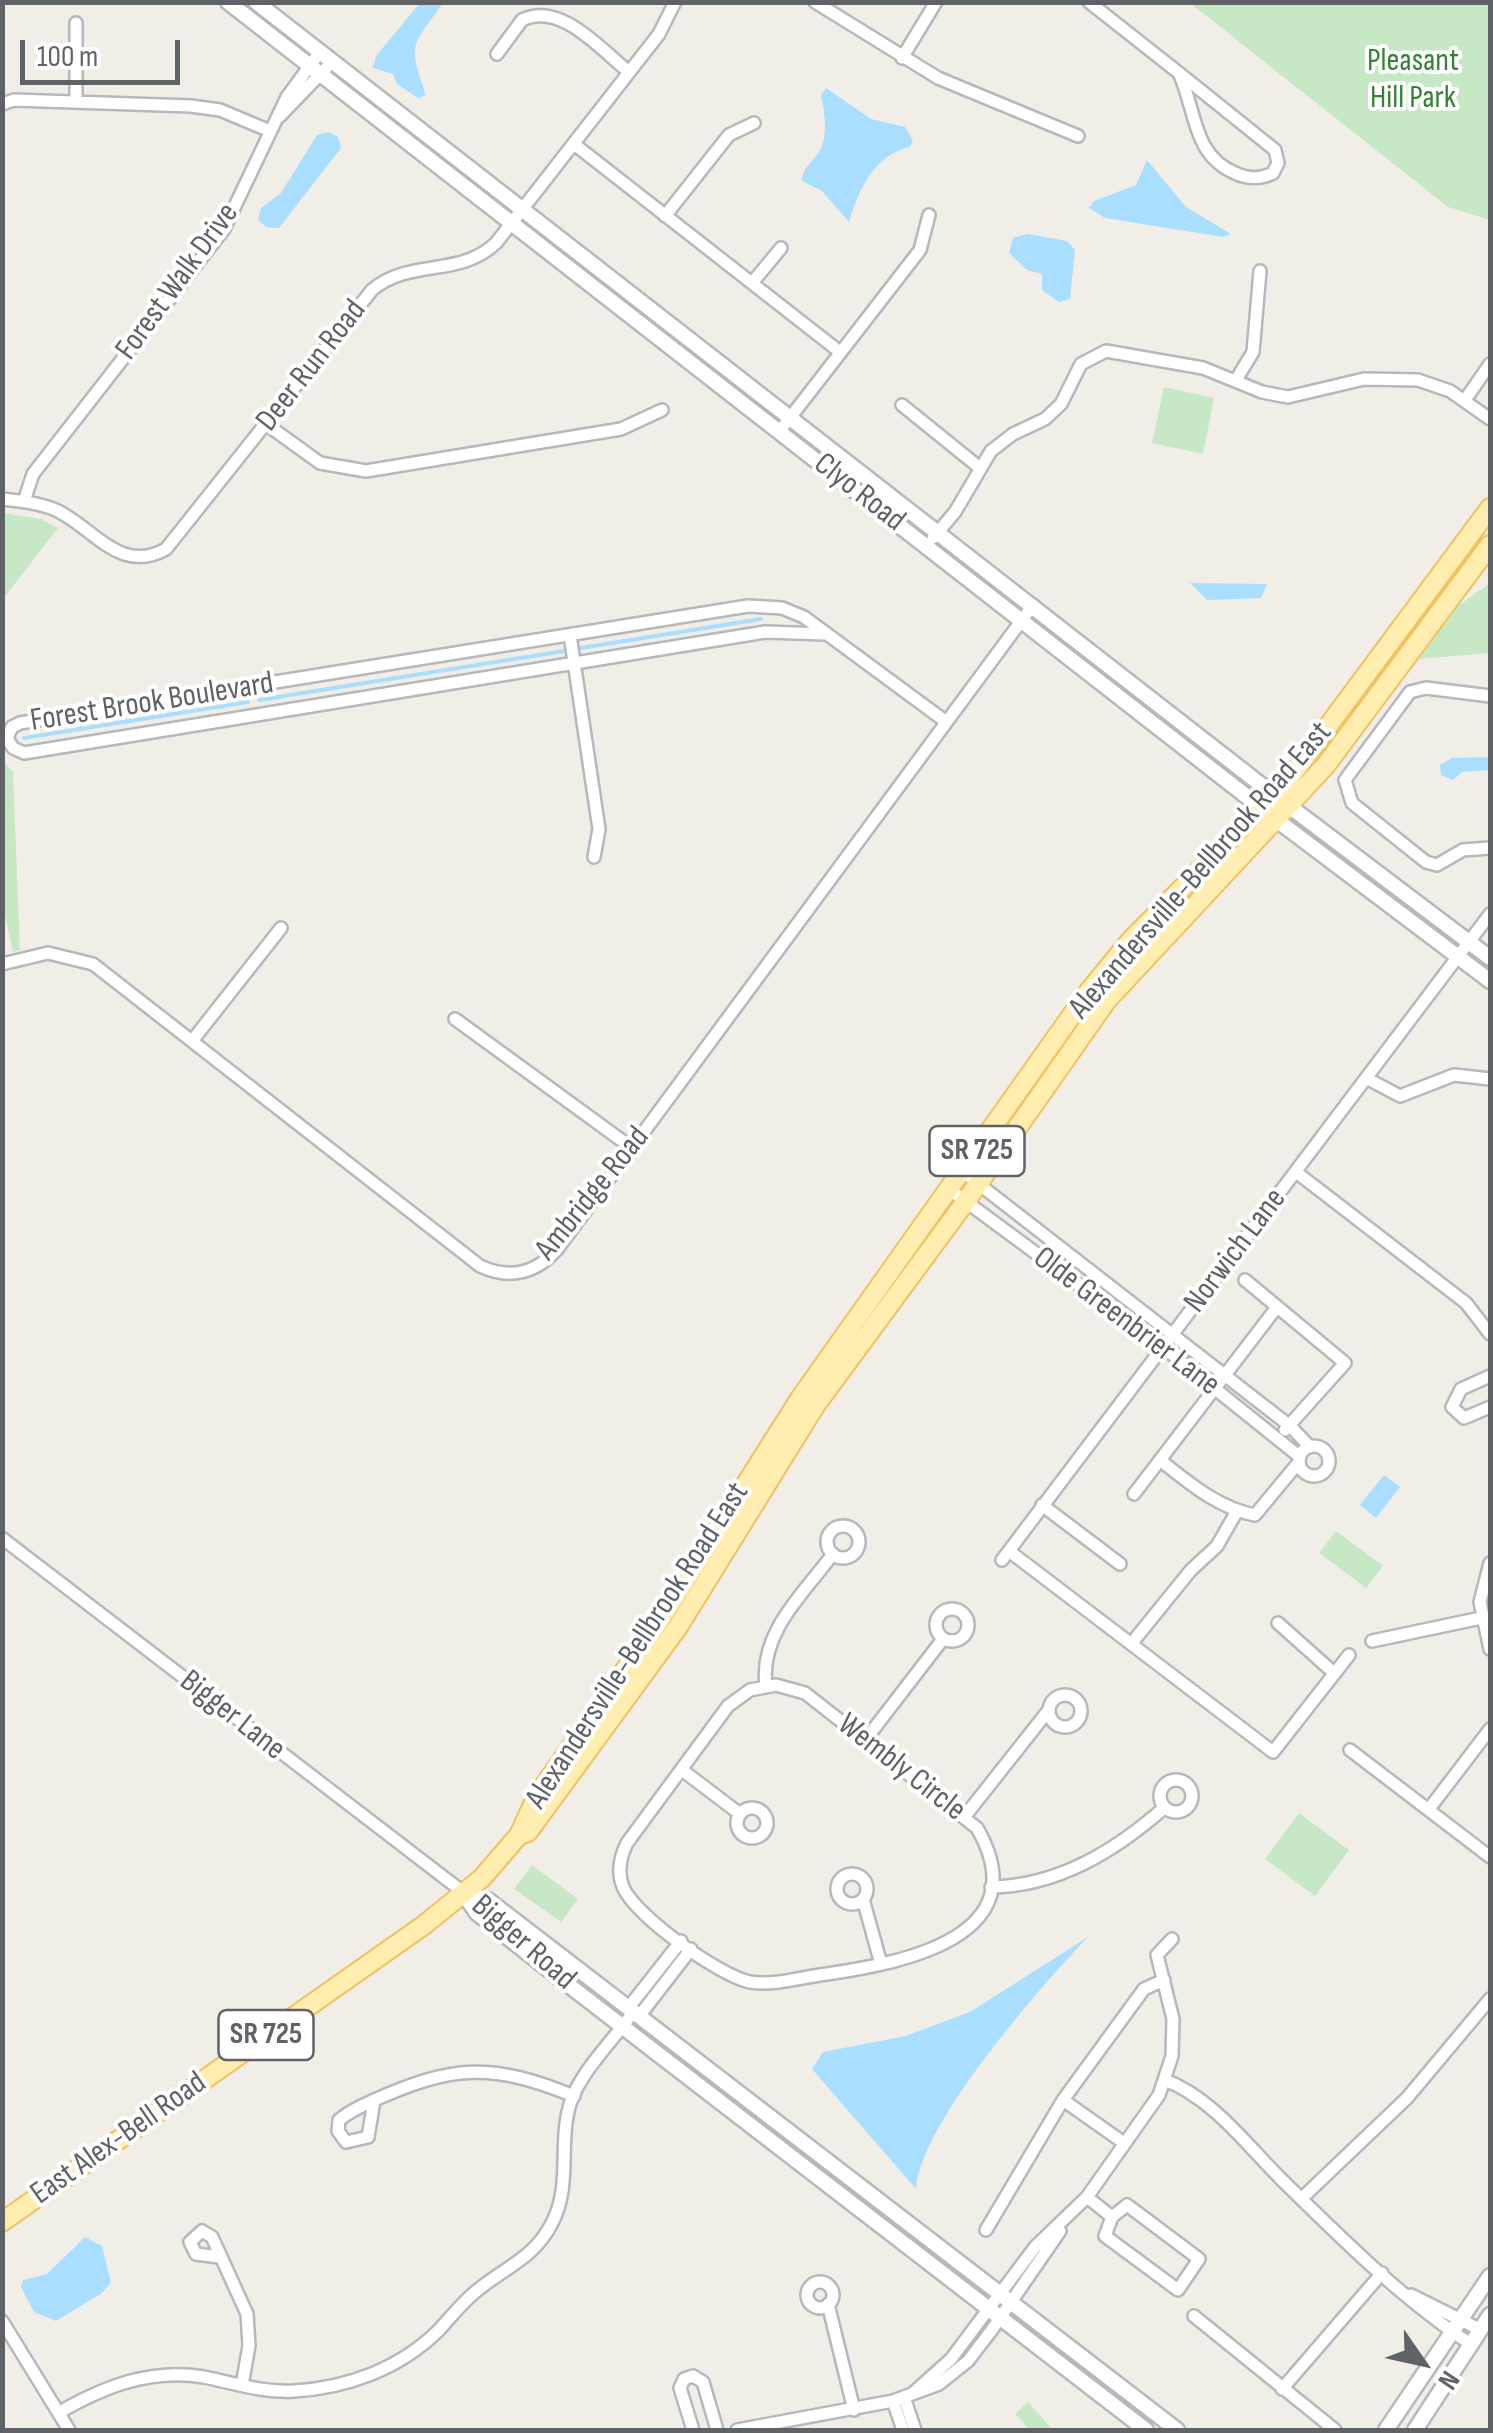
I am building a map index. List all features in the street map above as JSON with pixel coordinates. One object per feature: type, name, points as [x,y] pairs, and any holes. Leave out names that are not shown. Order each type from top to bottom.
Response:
[{"type":"main road","name":"Alexandersville-Bellbrook Road East","points":[[808,1401],[966,1201],[1106,1000],[1276,808],[1490,508]]},
{"type":"main road","name":"Alexandersville-Bellbrook Road East","points":[[519,1835],[537,1796],[699,1575],[808,1401],[962,1171],[1107,968],[1351,734],[1490,545]]},
{"type":"main road","points":[[1418,607],[1435,620]]},
{"type":"main road","name":"East Alex-Bell Road","points":[[2,2222],[410,1935],[482,1878],[519,1835]]},
{"type":"street","name":"Clyo Road","points":[[228,2],[1022,620],[1276,808],[1490,958]]},
{"type":"street","name":"Clyo Road","points":[[256,2],[1034,605],[1490,981]]},
{"type":"street","name":"Deer Run Road","points":[[2,498],[57,511],[126,557],[158,554],[178,538],[365,296],[384,280],[406,270],[470,262],[511,225],[659,34],[675,2]]},
{"type":"street","points":[[815,2],[902,58],[980,98],[1078,136]]},
{"type":"street","points":[[902,58],[936,2]]},
{"type":"street","points":[[1088,2],[1178,73],[1275,150],[1278,163],[1273,173],[1242,176],[1211,157],[1200,142],[1178,73]]},
{"type":"street","points":[[497,54],[522,20],[546,15],[567,23],[630,72]]},
{"type":"street","points":[[76,24],[76,102]]},
{"type":"street","name":"Forest Walk Drive","points":[[24,502],[32,474],[224,229],[274,125],[326,57]]},
{"type":"street","points":[[2,104],[76,102],[220,110],[274,125]]},
{"type":"street","points":[[666,216],[730,135],[754,123]]},
{"type":"street","points":[[574,144],[840,352]]},
{"type":"street","points":[[779,432],[920,250],[929,215]]},
{"type":"street","points":[[752,283],[781,248]]},
{"type":"street","points":[[1236,380],[1253,352],[1260,272]]},
{"type":"street","points":[[927,546],[955,512],[1000,442],[1055,410],[1074,373],[1096,354],[1126,352],[1204,368],[1288,398],[1364,379],[1402,378],[1434,385],[1490,419]]},
{"type":"street","points":[[1464,400],[1490,364]]},
{"type":"street","points":[[902,405],[980,468]]},
{"type":"street","points":[[266,424],[320,463],[366,471],[621,429],[662,410]]},
{"type":"street","name":"Ambridge Road","points":[[2,964],[48,953],[80,958],[104,971],[467,1256],[501,1273],[533,1269],[551,1257],[1034,605]]},
{"type":"street","name":"Forest Brook Boulevard","points":[[824,634],[765,632],[24,753],[12,748],[7,738],[12,726],[20,722],[769,606],[798,614],[945,721]]},
{"type":"street","points":[[570,636],[600,829],[594,857]]},
{"type":"street","points":[[1490,696],[1426,688],[1410,692],[1345,780],[1345,790],[1352,803],[1426,862],[1436,865],[1463,850],[1490,848]]},
{"type":"street","name":"Norwich Lane","points":[[1131,1644],[1006,1556],[1490,914]]},
{"type":"street","points":[[192,1041],[281,928]]},
{"type":"street","points":[[455,1018],[632,1148]]},
{"type":"street","points":[[1366,1078],[1400,1096],[1454,1075],[1490,1079]]},
{"type":"street","name":"Olde Greenbrier Lane","points":[[962,1171],[1290,1426],[1310,1447]]},
{"type":"street","points":[[1296,1172],[1466,1302],[1490,1334]]},
{"type":"street","name":"Olde Greenbrier Lane","points":[[950,1189],[1163,1346],[1278,1436],[1300,1460]]},
{"type":"street","points":[[1245,1280],[1345,1363],[1278,1436]]},
{"type":"street","points":[[1134,1494],[1276,1307]]},
{"type":"street","points":[[1490,1376],[1461,1389],[1452,1406],[1464,1418],[1490,1407]]},
{"type":"street","points":[[1160,1460],[1236,1512],[1258,1513],[1310,1447],[1324,1449],[1328,1467],[1312,1476],[1300,1460]]},
{"type":"street","points":[[1042,1505],[1120,1564]]},
{"type":"street","points":[[1236,1512],[1216,1546],[1191,1570],[1131,1644],[1273,1752],[1349,1655]]},
{"type":"street","name":"Bigger Lane","points":[[2,1538],[463,1892]]},
{"type":"street","points":[[833,1554],[772,1636],[765,1657],[766,1686],[728,1706],[627,1843],[620,1864],[628,1896],[686,1945],[734,1977],[760,1983],[881,1964],[954,1941],[981,1914],[991,1888],[1026,1884],[1078,1867],[1118,1846],[1164,1808]]},
{"type":"street","points":[[1490,1563],[1481,1589],[1481,1618],[1490,1650]]},
{"type":"street","points":[[1372,1641],[1481,1618]]},
{"type":"street","points":[[1278,1623],[1334,1674]]},
{"type":"street","points":[[866,1740],[943,1639]]},
{"type":"street","name":"Wembly Circle","points":[[766,1686],[785,1685],[806,1693],[966,1816],[985,1842],[991,1888]]},
{"type":"street","points":[[966,1816],[1048,1711]]},
{"type":"street","points":[[1429,1809],[1490,1729]]},
{"type":"street","points":[[1350,1750],[1490,1857]]},
{"type":"street","points":[[682,1770],[740,1814]]},
{"type":"street","name":"Bigger Road","points":[[463,1892],[488,1900],[1176,2430]]},
{"type":"street","name":"Bigger Road","points":[[463,1892],[477,1913],[1146,2430]]},
{"type":"street","points":[[863,1899],[881,1964]]},
{"type":"street","points":[[737,2430],[854,2410],[903,2397],[951,2360],[1047,2256],[1065,2222],[1146,2116],[1166,2080],[1173,2030],[1156,1956],[1172,1938]]},
{"type":"street","points":[[60,2412],[95,2393],[141,2378],[183,2375],[242,2386],[314,2390],[380,2370],[420,2346],[472,2294],[522,2262],[544,2237],[559,2206],[566,2124],[574,2096],[686,1945]]},
{"type":"street","points":[[986,2230],[1063,2100],[1144,1988],[1164,1980]]},
{"type":"street","points":[[1302,2199],[1407,2098],[1490,1999]]},
{"type":"street","points":[[374,2101],[426,2078],[471,2072],[515,2076],[574,2096]]},
{"type":"street","points":[[1166,2080],[1202,2100],[1382,2273],[1472,2345]]},
{"type":"street","points":[[1063,2100],[1124,2143]]},
{"type":"street","points":[[1087,2197],[1112,2216]]},
{"type":"street","points":[[1127,2205],[1199,2260],[1178,2290],[1104,2236],[1112,2216],[1127,2205]]},
{"type":"street","points":[[219,2257],[237,2285],[247,2314],[249,2346],[242,2386]]},
{"type":"street","points":[[1282,2389],[1382,2273]]},
{"type":"street","points":[[1386,2430],[1490,2276]]},
{"type":"street","points":[[1407,2293],[1482,2330]]},
{"type":"street","points":[[828,2304],[854,2410]]},
{"type":"street","points":[[1414,2430],[1490,2315]]},
{"type":"street","points":[[1194,2316],[1335,2430]]},
{"type":"street","points":[[2,2321],[68,2430]]},
{"type":"street","points":[[693,2430],[680,2388],[684,2380],[694,2376],[703,2382],[717,2430]]},
{"type":"street","points":[[902,2430],[903,2397]]},
{"type":"street","points":[[903,2397],[915,2430]]},
{"type":"green space","name":"Pleasant Hill Park","points":[[1190,3],[1490,3],[1490,220],[1448,207]]},
{"type":"green space","points":[[1164,387],[1214,398],[1203,454],[1152,443]]},
{"type":"green space","points":[[3,513],[41,519],[58,528],[3,599]]},
{"type":"green space","points":[[1490,583],[1490,653],[1419,659],[1458,606]]},
{"type":"green space","points":[[3,761],[13,772],[20,950],[13,952],[3,906]]},
{"type":"green space","points":[[1336,1531],[1383,1566],[1366,1588],[1319,1553]]},
{"type":"green space","points":[[1299,1813],[1349,1850],[1315,1896],[1265,1859]]},
{"type":"green space","points":[[532,1865],[578,1899],[561,1922],[514,1889]]},
{"type":"green space","points":[[1028,2402],[1053,2430],[1030,2430],[1015,2414]]},
{"type":"water","points":[[420,3],[443,3],[416,46],[426,95],[418,98],[397,84],[393,74],[373,68],[376,56]]},
{"type":"water","points":[[826,88],[871,119],[905,127],[913,141],[910,147],[887,157],[870,175],[849,222],[822,191],[802,181],[824,139],[821,95]]},
{"type":"water","points":[[329,132],[338,137],[341,148],[279,228],[266,227],[258,220],[261,208],[281,193],[317,135]]},
{"type":"water","points":[[1147,160],[1186,207],[1231,234],[1223,237],[1105,218],[1089,208],[1094,201],[1136,185]]},
{"type":"water","points":[[1028,234],[1067,241],[1075,250],[1070,299],[1059,302],[1042,290],[1042,274],[1027,270],[1009,253],[1013,238]]},
{"type":"water","points":[[1190,583],[1267,584],[1261,598],[1207,600]]},
{"type":"water","points":[[1490,757],[1490,770],[1462,772],[1453,780],[1441,775],[1440,765],[1452,758]]},
{"type":"water","points":[[1384,1475],[1400,1487],[1376,1518],[1360,1505]]},
{"type":"water","points":[[1088,1937],[1014,2021],[960,2094],[938,2129],[916,2189],[812,2069],[823,2052],[906,2036],[970,2012]]},
{"type":"water","points":[[85,2237],[102,2246],[111,2282],[102,2293],[56,2321],[34,2312],[21,2287],[23,2280],[47,2274]]},
{"type":"waterway","points":[[581,648],[761,619]]},
{"type":"waterway","points":[[259,700],[564,651]]},
{"type":"waterway","points":[[24,738],[248,702]]}]
